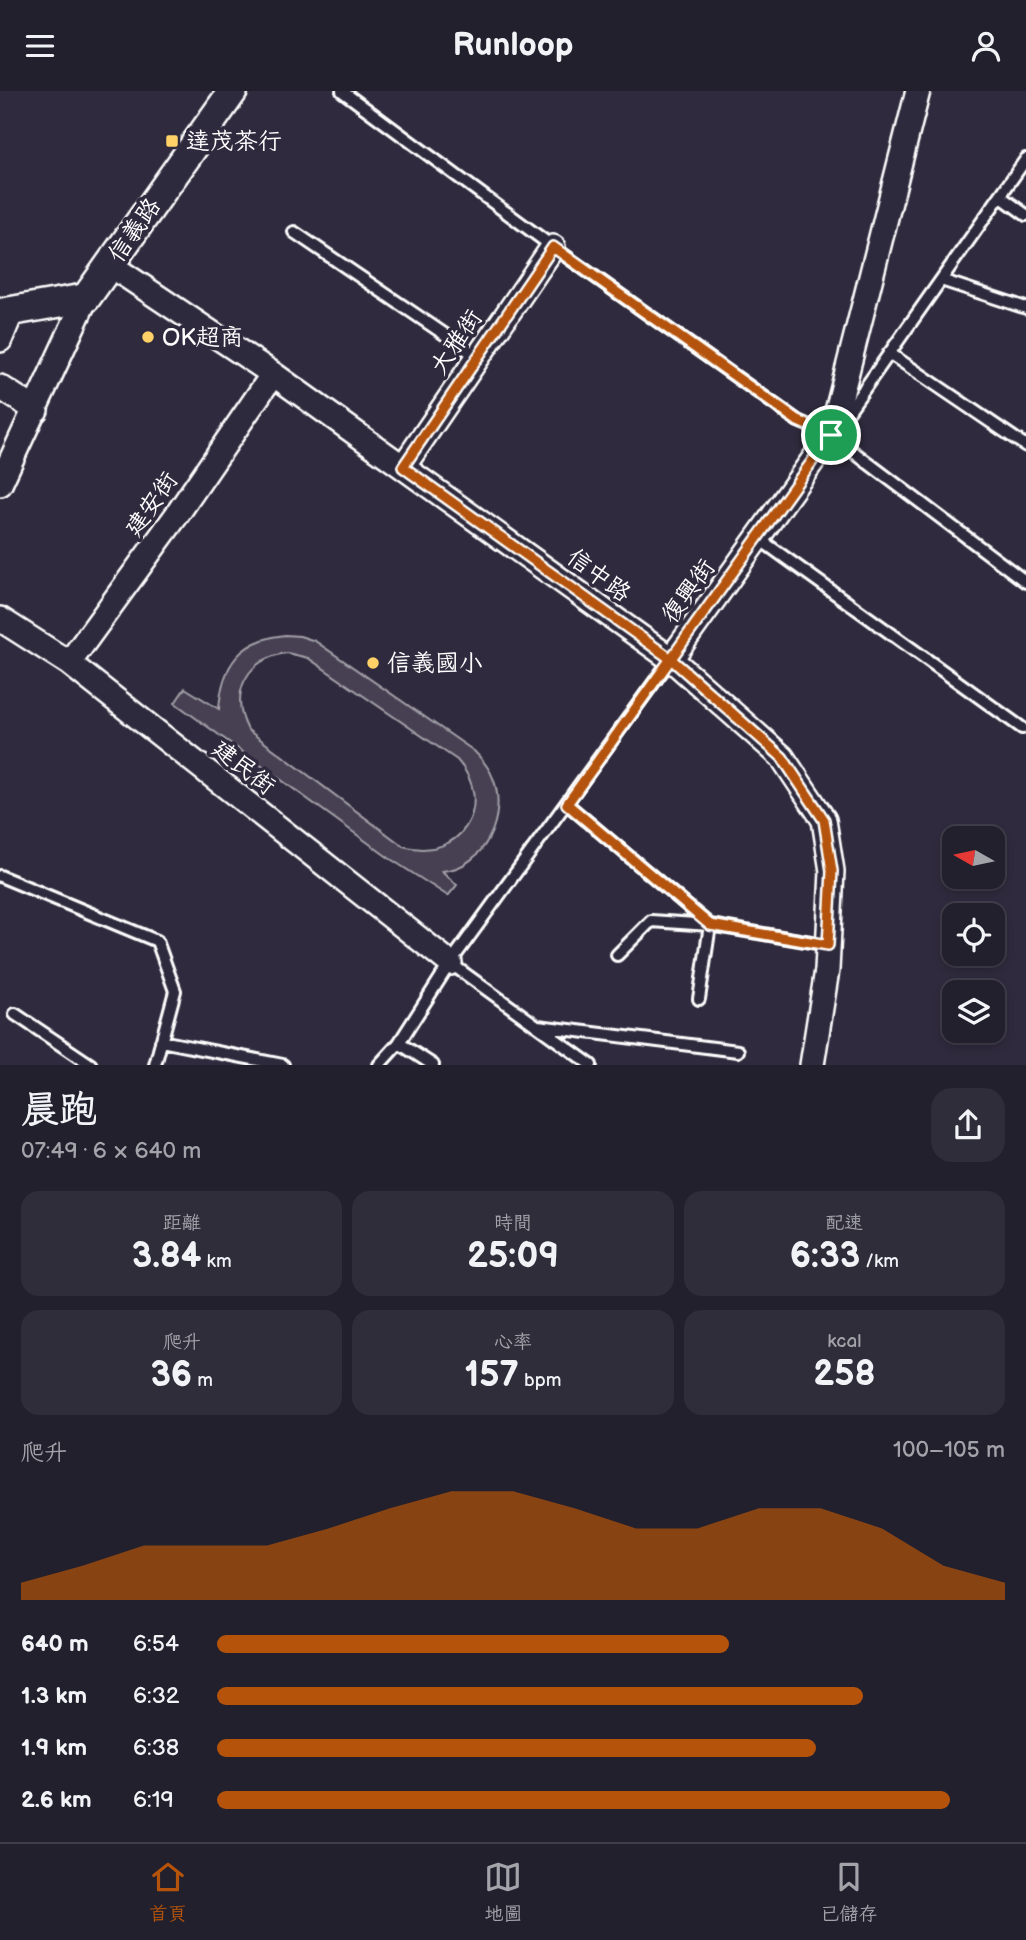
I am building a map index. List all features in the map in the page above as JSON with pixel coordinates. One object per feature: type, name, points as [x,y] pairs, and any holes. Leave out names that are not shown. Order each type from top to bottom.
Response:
[{"type":"street","name":"信義路","points":[[86,298],[233,91]]},
{"type":"street","name":"復興街","points":[[671,659],[831,435],[918,91]]},
{"type":"street","name":"大雅街","points":[[403,467],[553,247]]},
{"type":"street","name":"信中路","points":[[110,265],[273,374],[671,659],[782,757],[824,820],[832,871],[827,970],[812,1065]]},
{"type":"street","points":[[0,340],[6,312],[86,298]]},
{"type":"street","points":[[0,484],[86,298]]},
{"type":"street","name":"建安街","points":[[69,663],[176,516],[273,374]]},
{"type":"street","points":[[0,387],[36,410]]},
{"type":"street","name":"建民街","points":[[0,619],[69,663],[450,963]]},
{"type":"lane","points":[[342,91],[553,247],[798,421],[831,435],[1026,582]]},
{"type":"lane","points":[[831,435],[1026,159]]},
{"type":"lane","points":[[1000,195],[1026,215]]},
{"type":"lane","points":[[294,232],[478,357]]},
{"type":"lane","points":[[941,280],[1026,308]]},
{"type":"lane","points":[[889,353],[1026,446]]},
{"type":"lane","points":[[758,538],[1022,728]]},
{"type":"lane","name":"復興街","points":[[379,1065],[399,1042],[450,963],[671,659]]},
{"type":"lane","points":[[567,804],[710,925]]},
{"type":"lane","points":[[0,876],[156,941],[175,991],[155,1065]]},
{"type":"lane","points":[[617,955],[651,921],[710,925],[828,945]]},
{"type":"lane","points":[[699,999],[710,925]]},
{"type":"lane","points":[[450,963],[591,1065]]},
{"type":"lane","points":[[15,1014],[91,1065]]},
{"type":"lane","points":[[538,1026],[738,1051]]},
{"type":"lane","points":[[161,1041],[283,1065]]},
{"type":"lane","points":[[399,1042],[433,1065]]},
{"type":"shaded area","points":[[285,635],[315,641],[474,751],[487,767],[497,792],[495,823],[481,850],[470,860],[457,868],[442,871],[457,885],[448,896],[389,858],[175,703],[185,688],[219,709],[224,680],[236,657],[256,642]],"holes":[[[287,653],[308,658],[457,760],[469,777],[473,811],[456,838],[441,846],[423,849],[403,846],[248,730],[240,703],[241,691],[252,670],[261,662]]]},
{"type":"place","name":"達茂茶行","points":[[172,141]]},
{"type":"place","name":"OK超商","points":[[148,337]]},
{"type":"place","name":"信義國小","points":[[373,663]]},
{"type":"route","points":[[831,435],[758,538],[671,659],[619,731],[567,804],[710,925],[828,945],[832,871],[824,820],[782,757],[671,659],[403,467],[553,247],[798,421],[831,435]]}]
